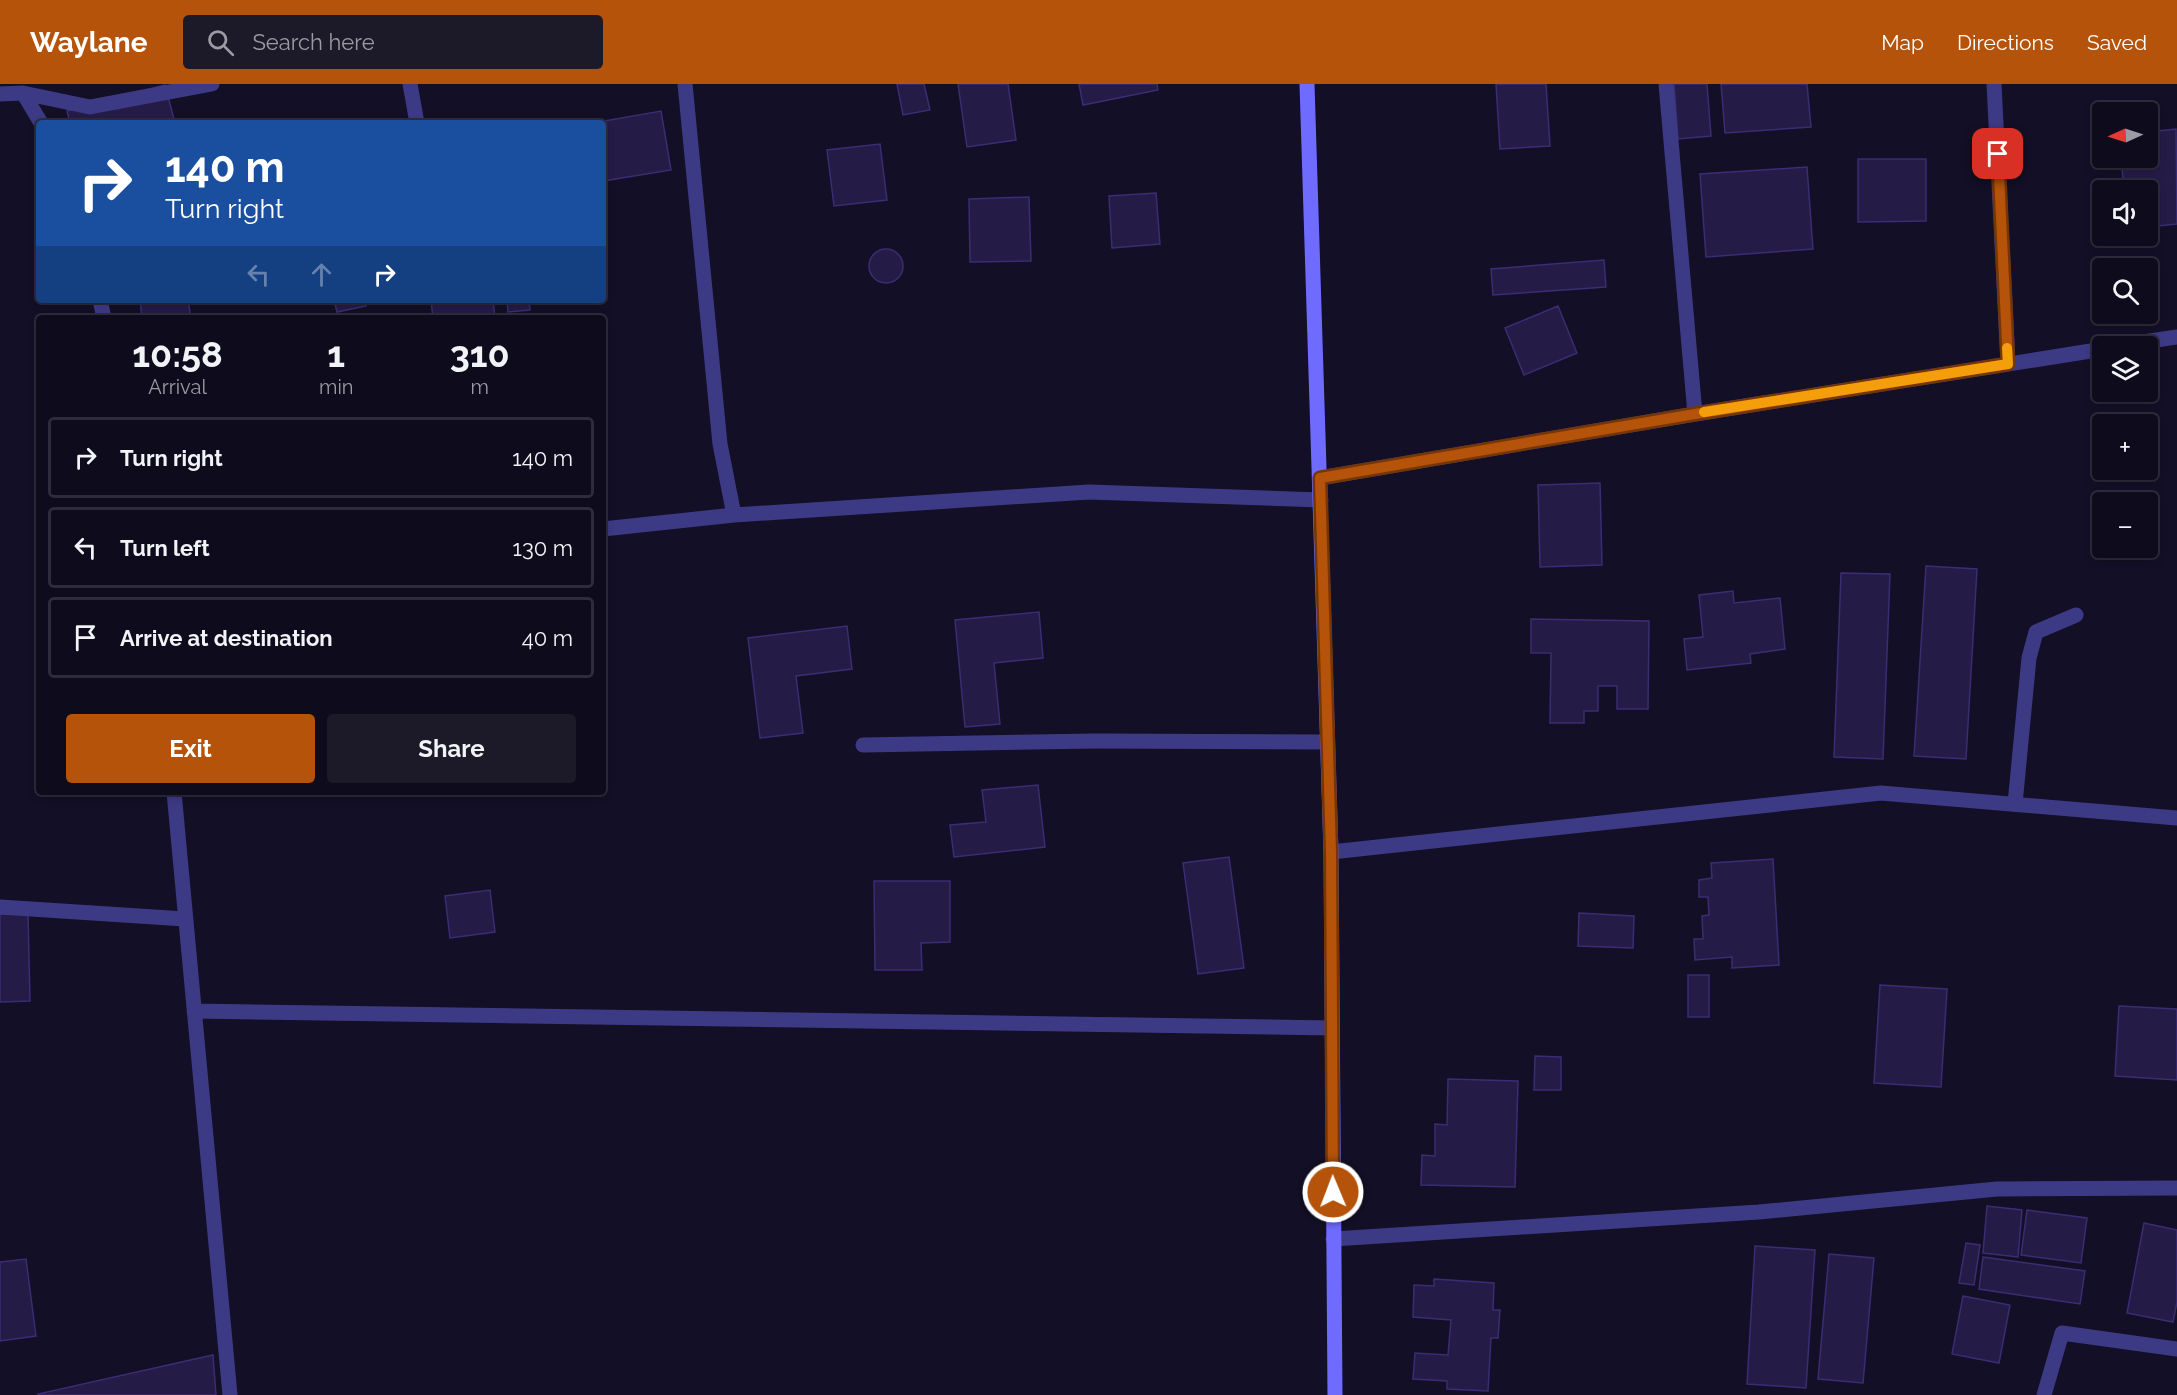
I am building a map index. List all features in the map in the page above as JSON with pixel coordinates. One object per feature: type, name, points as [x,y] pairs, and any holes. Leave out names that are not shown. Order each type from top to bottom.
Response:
[{"type":"street","points":[[0,94],[23,93],[90,107],[212,84]]},
{"type":"street","points":[[410,84],[416,120]]},
{"type":"street","points":[[685,84],[720,444],[734,515]]},
{"type":"street","points":[[1307,84],[1331,852],[1335,1395]]},
{"type":"street","points":[[1666,84],[1695,414]]},
{"type":"street","points":[[1994,84],[2008,364]]},
{"type":"street","points":[[23,93],[39,120]]},
{"type":"street","points":[[2158,339],[2177,336]]},
{"type":"street","points":[[1320,478],[1695,414],[2092,351]]},
{"type":"street","points":[[606,529],[734,515],[1089,492],[1321,500]]},
{"type":"street","points":[[2015,804],[2029,658],[2036,632],[2076,615]]},
{"type":"street","points":[[863,745],[1095,741],[1326,742]]},
{"type":"street","points":[[1331,852],[1881,793],[2177,818]]},
{"type":"street","points":[[174,795],[230,1395]]},
{"type":"street","points":[[0,907],[185,918]]},
{"type":"street","points":[[195,1011],[1332,1028]]},
{"type":"street","points":[[1333,1239],[1759,1212],[1997,1189],[2177,1188]]},
{"type":"street","points":[[2044,1395],[2062,1333],[2177,1349]]},
{"type":"building","points":[[897,84],[924,84],[930,110],[903,115]]},
{"type":"building","points":[[958,84],[1008,84],[1016,140],[967,147]]},
{"type":"building","points":[[1079,84],[1157,84],[1158,90],[1083,105]]},
{"type":"building","points":[[1496,84],[1546,84],[1550,146],[1500,149]]},
{"type":"building","points":[[1674,84],[1707,84],[1711,136],[1678,139]]},
{"type":"building","points":[[1721,84],[1807,84],[1811,127],[1725,133]]},
{"type":"building","points":[[165,85],[174,120],[69,120],[67,111]]},
{"type":"building","points":[[661,111],[671,170],[606,181],[606,121]]},
{"type":"building","points":[[2176,129],[2177,224],[2158,226],[2158,180],[2123,180],[2122,168],[2158,168],[2158,131]]},
{"type":"building","points":[[880,144],[887,200],[834,206],[827,150]]},
{"type":"building","points":[[1858,159],[1926,159],[1926,221],[1858,222]]},
{"type":"building","points":[[1807,167],[1813,249],[1706,257],[1700,174]]},
{"type":"building","points":[[1156,193],[1160,244],[1112,248],[1109,196]]},
{"type":"building","points":[[1029,197],[1031,261],[970,262],[969,199]]},
{"type":"building","points":[[886,249],[898,254],[903,266],[898,278],[886,283],[874,278],[869,266],[874,254]]},
{"type":"building","points":[[1604,260],[1606,287],[1493,295],[1491,269]]},
{"type":"building","points":[[140,303],[188,303],[190,315],[142,315]]},
{"type":"building","points":[[335,303],[366,303],[366,306],[337,312]]},
{"type":"building","points":[[431,303],[493,303],[495,315],[433,315]]},
{"type":"building","points":[[507,303],[529,303],[530,310],[508,312]]},
{"type":"building","points":[[1558,306],[1577,353],[1524,375],[1505,328]]},
{"type":"building","points":[[1600,483],[1602,565],[1540,567],[1538,485]]},
{"type":"building","points":[[1926,566],[1977,569],[1966,759],[1914,756]]},
{"type":"building","points":[[1841,573],[1890,574],[1883,759],[1834,757]]},
{"type":"building","points":[[1733,591],[1734,603],[1780,598],[1785,649],[1750,654],[1751,663],[1687,670],[1684,639],[1703,637],[1699,595]]},
{"type":"building","points":[[1039,612],[1043,658],[994,663],[1000,724],[965,727],[955,620]]},
{"type":"building","points":[[1531,619],[1649,621],[1648,709],[1617,709],[1617,686],[1598,686],[1598,711],[1584,711],[1584,723],[1550,723],[1551,653],[1531,653]]},
{"type":"building","points":[[847,626],[852,669],[796,676],[803,733],[760,738],[748,638]]},
{"type":"building","points":[[1038,785],[1045,847],[954,857],[950,825],[986,822],[982,790]]},
{"type":"building","points":[[1229,857],[1244,968],[1198,974],[1183,863]]},
{"type":"building","points":[[1773,859],[1779,965],[1732,968],[1732,957],[1695,960],[1694,939],[1703,939],[1702,916],[1709,915],[1708,897],[1699,897],[1699,880],[1712,878],[1711,863]]},
{"type":"building","points":[[874,881],[950,881],[950,942],[921,943],[922,970],[875,970]]},
{"type":"building","points":[[490,890],[495,932],[450,938],[445,896]]},
{"type":"building","points":[[1579,913],[1634,916],[1633,948],[1578,946]]},
{"type":"building","points":[[0,914],[28,914],[30,1001],[0,1002]]},
{"type":"building","points":[[1688,975],[1709,975],[1709,1017],[1688,1017]]},
{"type":"building","points":[[1880,985],[1947,989],[1941,1087],[1874,1083]]},
{"type":"building","points":[[2119,1006],[2177,1009],[2177,1080],[2115,1076]]},
{"type":"building","points":[[1535,1056],[1561,1057],[1561,1090],[1534,1090]]},
{"type":"building","points":[[1448,1079],[1518,1081],[1515,1187],[1421,1185],[1422,1155],[1435,1156],[1435,1124],[1447,1125]]},
{"type":"building","points":[[1987,1206],[2022,1210],[2018,1257],[1983,1253]]},
{"type":"building","points":[[2027,1210],[2087,1218],[2081,1263],[2021,1255]]},
{"type":"building","points":[[2144,1223],[2177,1230],[2177,1302],[2173,1322],[2127,1313]]},
{"type":"building","points":[[1966,1243],[1980,1245],[1974,1285],[1959,1283]]},
{"type":"building","points":[[1755,1246],[1815,1250],[1806,1388],[1747,1384]]},
{"type":"building","points":[[1829,1254],[1874,1258],[1863,1383],[1818,1379]]},
{"type":"building","points":[[1983,1257],[2085,1271],[2080,1304],[1979,1289]]},
{"type":"building","points":[[26,1259],[36,1336],[0,1341],[0,1262]]},
{"type":"building","points":[[1434,1279],[1494,1283],[1493,1310],[1500,1310],[1498,1338],[1491,1338],[1488,1391],[1447,1389],[1447,1381],[1413,1379],[1415,1353],[1448,1355],[1451,1320],[1413,1317],[1414,1285],[1434,1286]]},
{"type":"building","points":[[1963,1296],[2010,1305],[1999,1363],[1952,1354]]},
{"type":"building","points":[[213,1355],[216,1395],[38,1395],[38,1394]]},
{"type":"slow traffic","points":[[1704,412],[2008,364],[2007,348]]},
{"type":"route","points":[[1333,1192],[1331,852],[1320,478],[1695,414],[2008,364],[1998,154]]}]
